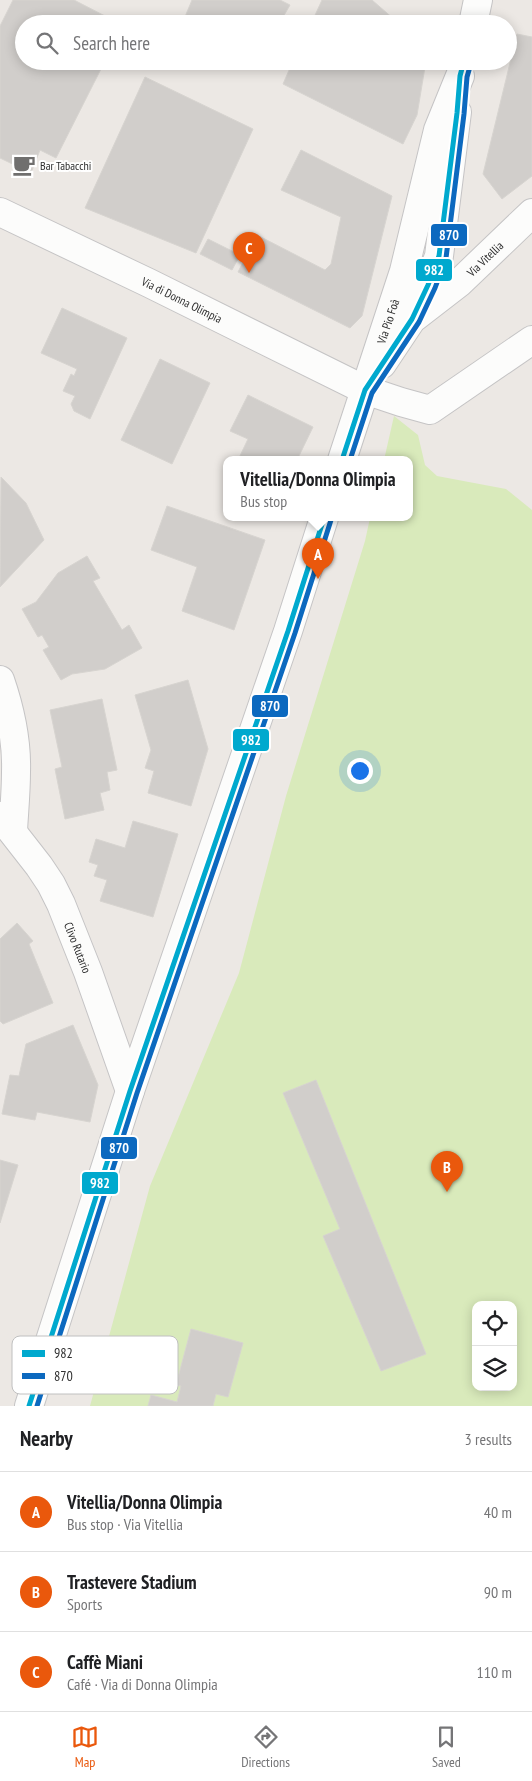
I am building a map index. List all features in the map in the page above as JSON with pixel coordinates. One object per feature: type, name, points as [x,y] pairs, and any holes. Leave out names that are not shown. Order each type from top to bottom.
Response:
[{"type":"street","points":[[475,15],[478,0]]},
{"type":"street","name":"Via Pio Foà","points":[[365,390],[401,316],[404,271],[438,130],[462,70]]},
{"type":"street","name":"Via di Donna Olimpia","points":[[0,212],[365,390],[430,410],[532,340]]},
{"type":"street","name":"Via Vitellia","points":[[401,316],[459,283],[532,213]]},
{"type":"street","points":[[343,456],[365,390]]},
{"type":"street","points":[[51,1336],[130,1091],[288,631],[323,521]]},
{"type":"street","points":[[0,680],[9,711],[15,749],[16,774],[6,824]]},
{"type":"street","name":"Clivo Rutario","points":[[6,824],[39,866],[61,904],[88,972],[130,1091]]},
{"type":"street","points":[[29,1406],[33,1394]]},
{"type":"green space","points":[[394,416],[418,435],[425,465],[437,476],[506,489],[532,510],[532,1406],[90,1406],[93,1394],[178,1394],[178,1336],[109,1336],[150,1186],[239,973],[286,796],[365,541],[369,521],[413,521],[413,456],[385,456]]},
{"type":"building","points":[[13,0],[74,0],[103,15],[15,15],[15,70],[100,70],[56,158],[40,150],[31,173],[0,158],[0,26]]},
{"type":"building","points":[[192,0],[280,0],[290,5],[284,15],[186,15]]},
{"type":"building","points":[[322,0],[372,0],[389,15],[315,15]]},
{"type":"building","points":[[517,34],[532,37],[532,176],[502,199],[483,174],[508,70],[517,70]]},
{"type":"building","points":[[289,70],[424,70],[417,115],[403,144],[283,84]]},
{"type":"building","points":[[145,77],[253,129],[196,253],[85,208]]},
{"type":"building","points":[[301,150],[392,196],[362,316],[350,328],[238,272],[257,235],[325,270],[331,264],[341,217],[281,190]]},
{"type":"building","points":[[208,239],[240,255],[232,270],[200,254]]},
{"type":"building","points":[[62,308],[127,338],[90,419],[74,411],[71,404],[75,396],[63,391],[71,374],[74,376],[77,369],[41,353]]},
{"type":"building","points":[[160,359],[210,383],[172,464],[121,440]]},
{"type":"building","points":[[248,395],[313,427],[299,456],[240,456],[248,439],[230,431]]},
{"type":"building","points":[[1,477],[26,503],[44,540],[0,587]]},
{"type":"building","points":[[167,506],[265,540],[234,630],[182,611],[197,567],[151,550]]},
{"type":"building","points":[[87,556],[100,578],[93,581],[122,630],[129,625],[142,648],[105,669],[72,674],[61,680],[43,650],[49,647],[42,635],[38,637],[22,609],[36,602],[58,573]]},
{"type":"building","points":[[188,680],[208,749],[191,806],[148,793],[154,771],[145,768],[151,750],[135,695]]},
{"type":"building","points":[[102,699],[117,770],[107,772],[110,790],[100,793],[104,810],[65,819],[55,769],[62,767],[50,710]]},
{"type":"building","points":[[133,821],[178,834],[153,917],[100,901],[107,880],[94,876],[98,865],[89,862],[96,839],[125,848]]},
{"type":"building","points":[[17,923],[33,941],[29,944],[53,1003],[3,1024],[0,1021],[0,939]]},
{"type":"building","points":[[73,1025],[98,1085],[90,1122],[37,1112],[35,1120],[2,1114],[10,1075],[19,1076],[26,1044]]},
{"type":"building","points":[[316,1080],[426,1354],[381,1371],[323,1236],[340,1229],[283,1093]]},
{"type":"building","points":[[0,1160],[18,1165],[0,1223]]},
{"type":"building","points":[[191,1329],[243,1343],[228,1397],[216,1394],[213,1406],[148,1406],[151,1395],[177,1402],[181,1386],[178,1385],[178,1378]]},
{"type":"transit line","name":"982","points":[[343,456],[365,390],[412,319],[439,256],[462,70]]},
{"type":"transit line","name":"870","points":[[351,456],[372,393],[419,322],[435,288],[446,258],[469,70]]},
{"type":"transit line","name":"982","points":[[51,1336],[130,1091],[288,631],[323,521]]},
{"type":"transit line","name":"870","points":[[59,1336],[137,1093],[295,633],[331,521]]},
{"type":"transit line","name":"982","points":[[29,1406],[33,1394]]},
{"type":"transit line","name":"870","points":[[37,1406],[41,1394]]},
{"type":"place","name":"Bar Tabacchi","points":[[24,165]]},
{"type":"place","name":"Caffè Miani","points":[[249,273]]},
{"type":"place","name":"Vitellia/Donna Olimpia","points":[[318,579]]},
{"type":"place","name":"Trastevere Stadium","points":[[447,1192]]}]
